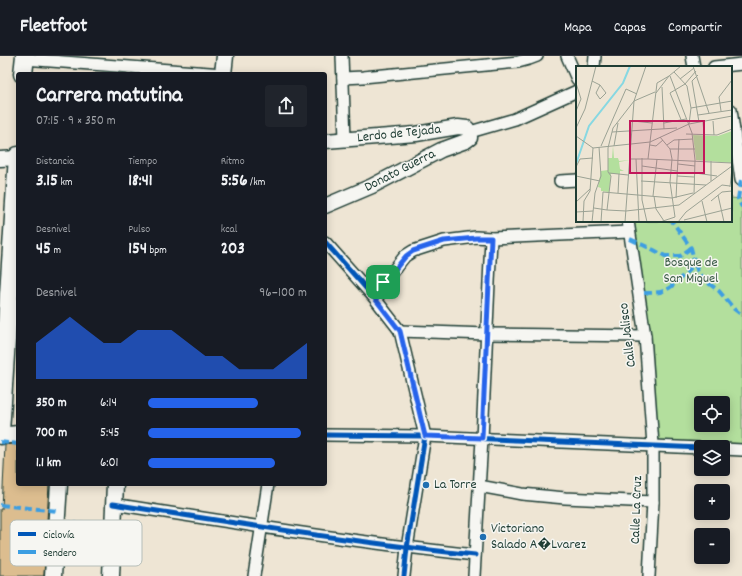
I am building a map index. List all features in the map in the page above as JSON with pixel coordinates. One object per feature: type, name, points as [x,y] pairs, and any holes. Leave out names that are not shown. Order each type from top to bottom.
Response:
[{"type":"main road","points":[[223,72],[225,56]]},
{"type":"main road","points":[[0,432],[16,186]]},
{"type":"main road","points":[[0,436],[16,434]]},
{"type":"main road","points":[[57,520],[59,486]]},
{"type":"main road","points":[[113,520],[115,486]]},
{"type":"main road","points":[[53,576],[54,566]]},
{"type":"main road","points":[[111,566],[111,576]]},
{"type":"street","points":[[342,56],[345,139]]},
{"type":"street","points":[[343,78],[516,59],[529,59],[537,56]]},
{"type":"street","points":[[566,56],[576,77]]},
{"type":"street","points":[[594,66],[595,56]]},
{"type":"street","points":[[692,56],[694,66]]},
{"type":"street","points":[[24,63],[187,72]]},
{"type":"street","points":[[728,66],[742,64]]},
{"type":"street","points":[[470,132],[514,119],[576,91]]},
{"type":"street","points":[[732,120],[738,180]]},
{"type":"street","name":"Lerdo de Tejada","points":[[327,141],[416,134],[458,126],[467,128],[470,132]]},
{"type":"street","name":"Donato Guerra","points":[[327,205],[372,186],[441,150],[466,141],[470,138],[470,132]]},
{"type":"street","points":[[0,159],[16,158]]},
{"type":"street","points":[[560,181],[576,180]]},
{"type":"street","points":[[373,296],[406,256],[413,251],[444,241],[628,226]]},
{"type":"street","name":"Calle Jalisco","points":[[628,226],[645,336],[653,445]]},
{"type":"street","points":[[474,576],[491,238]]},
{"type":"street","points":[[327,246],[373,296],[400,331],[425,436],[404,576]]},
{"type":"street","points":[[400,331],[487,334],[645,336]]},
{"type":"street","points":[[327,435],[425,436],[694,448]]},
{"type":"street","name":"Calle La Cruz","points":[[649,576],[653,502],[653,445]]},
{"type":"street","points":[[730,449],[742,450]]},
{"type":"street","points":[[254,576],[268,486]]},
{"type":"street","points":[[479,486],[522,494],[565,498],[653,502]]},
{"type":"street","points":[[113,504],[262,528],[407,548],[475,555]]},
{"type":"green space","name":"Bosque de San Miguel","points":[[732,198],[742,199],[742,446],[730,445],[730,440],[694,440],[694,443],[657,441],[652,346],[634,222],[732,222]]},
{"type":"building","points":[[5,445],[16,445],[16,486],[49,486],[47,520],[10,520],[10,566],[45,566],[44,576],[0,576],[0,509],[2,509]]},
{"type":"marked path","points":[[741,180],[738,199],[742,207]]},
{"type":"marked path","points":[[644,293],[665,290],[675,284],[695,264],[691,248],[673,222]]},
{"type":"marked path","points":[[630,239],[665,256],[680,256],[691,248]]},
{"type":"marked path","points":[[695,264],[698,272],[704,280],[719,291],[734,309],[742,315]]},
{"type":"marked path","points":[[0,442],[16,444]]},
{"type":"marked path","points":[[0,505],[57,511]]},
{"type":"cycle path","points":[[327,244],[373,296],[400,331],[425,436],[404,576]]},
{"type":"cycle path","points":[[327,435],[425,436],[694,448]]},
{"type":"cycle path","points":[[113,504],[339,538],[475,555]]},
{"type":"place","name":"La Torre","points":[[426,485]]},
{"type":"place","name":"Victoriano Salado A�Lvarez","points":[[483,537]]},
{"type":"route","points":[[491,238],[482,438],[425,436],[400,331],[373,296],[383,282],[406,256],[413,251],[444,241],[491,238]]}]
